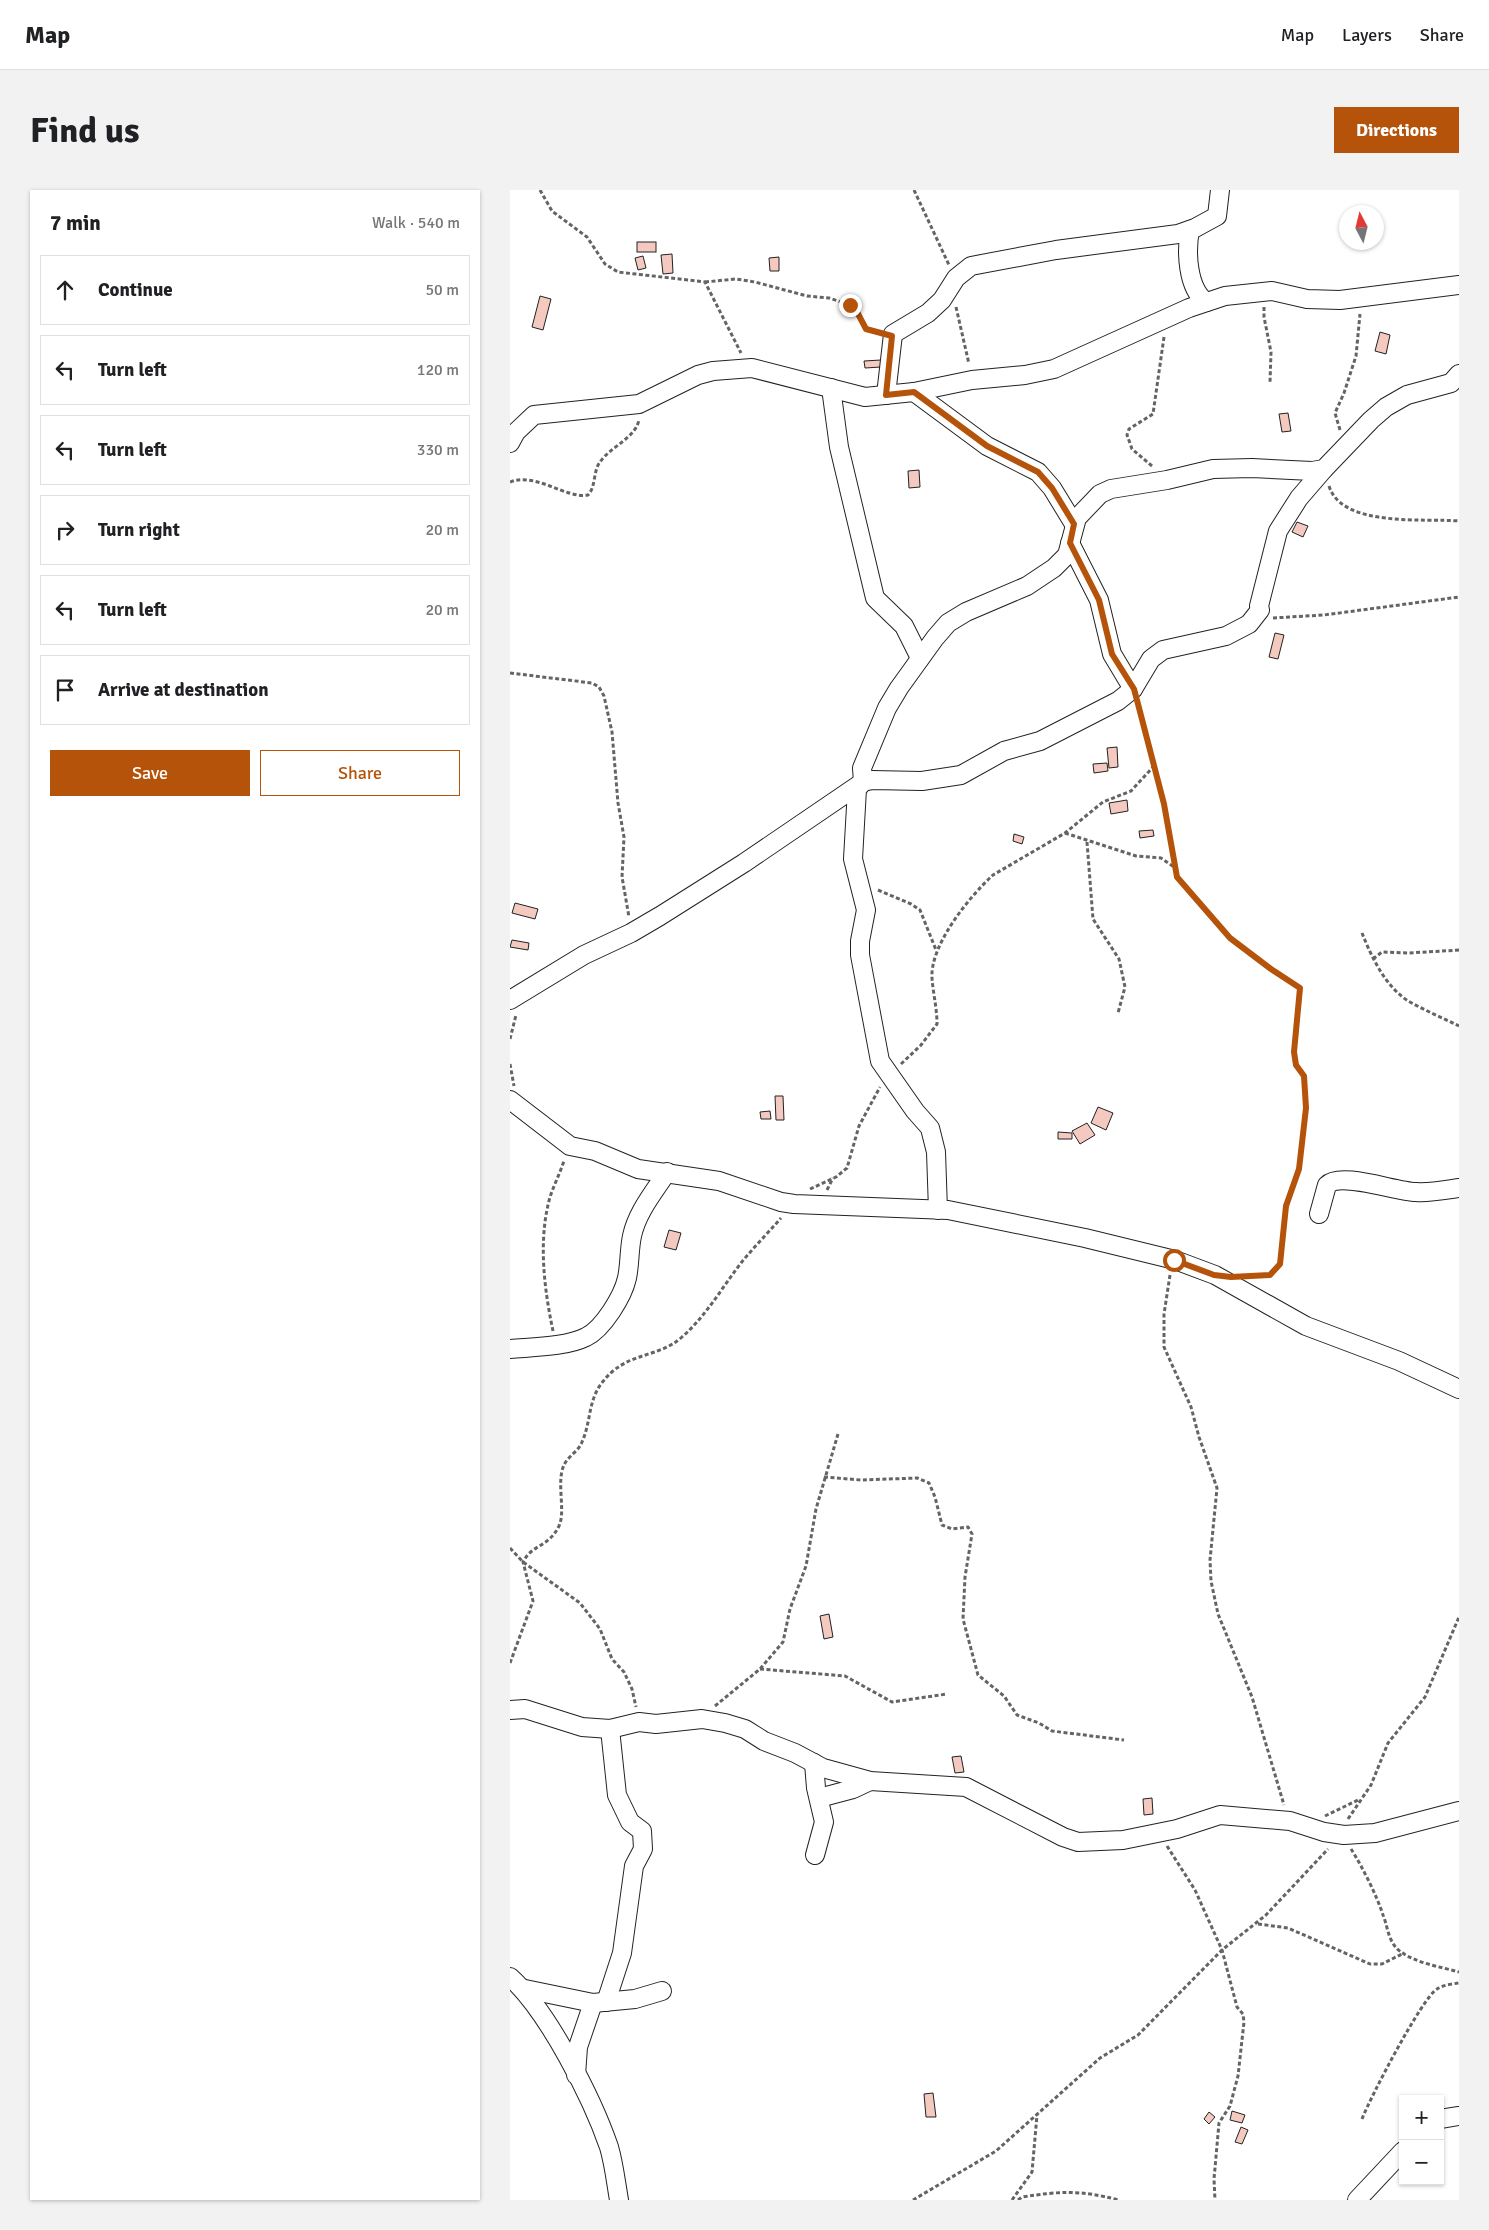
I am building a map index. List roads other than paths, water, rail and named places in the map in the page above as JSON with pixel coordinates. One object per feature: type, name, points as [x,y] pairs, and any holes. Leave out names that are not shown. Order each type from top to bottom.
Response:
[{"type":"street","points":[[886,395],[892,336],[896,330],[916,322],[928,313],[942,300],[956,278],[971,266],[983,262],[1190,230],[1217,216],[1220,190]]},
{"type":"street","points":[[1190,230],[1187,245],[1191,273],[1199,295],[1206,302]]},
{"type":"street","points":[[510,416],[639,404],[698,375],[713,371],[752,368],[865,397],[914,392],[972,380],[1054,369],[1165,319],[1225,296],[1272,291],[1307,299],[1360,298],[1459,285]]},
{"type":"street","points":[[510,1000],[584,955],[631,933],[744,863],[863,782],[872,780],[936,780],[961,775],[1004,751],[1040,741],[1075,721],[1102,710],[1134,689],[1154,655],[1170,647],[1226,636],[1245,626],[1260,610],[1259,606],[1278,531],[1299,498],[1377,414],[1397,400],[1416,392],[1452,383],[1459,374]]},
{"type":"street","points":[[831,388],[839,447],[871,588],[875,598],[904,626],[920,658]]},
{"type":"street","points":[[914,392],[987,446],[1038,472],[1052,488],[1074,524]]},
{"type":"street","points":[[510,443],[516,432],[534,415]]},
{"type":"street","points":[[938,1210],[936,1152],[930,1128],[915,1112],[880,1061],[860,955],[860,941],[866,922],[866,910],[853,859],[858,789],[863,782],[862,768],[876,733],[899,688],[948,623],[978,606],[1041,579],[1063,560],[1070,543],[1074,524],[1083,510],[1105,491],[1167,480],[1192,472],[1229,468],[1312,471],[1324,469]]},
{"type":"street","points":[[1070,543],[1099,600],[1112,654],[1134,689]]},
{"type":"street","points":[[510,1100],[570,1146],[595,1151],[638,1169],[720,1181],[781,1202],[794,1204],[938,1210],[1085,1238],[1174,1260],[1214,1275],[1306,1326],[1399,1361],[1459,1390]]},
{"type":"street","points":[[510,1349],[555,1345],[586,1337],[598,1327],[614,1307],[627,1280],[632,1235],[647,1201],[668,1172]]},
{"type":"street","points":[[1319,1214],[1325,1191],[1330,1182],[1341,1180],[1357,1181],[1402,1192],[1418,1193],[1459,1188]]},
{"type":"street","points":[[515,1707],[582,1727],[610,1729],[639,1722],[656,1724],[702,1719],[725,1723],[745,1729],[764,1741],[814,1763],[870,1781],[966,1787],[1063,1837],[1078,1842],[1123,1840],[1153,1834],[1220,1815],[1296,1824],[1342,1834],[1375,1833],[1459,1811]]},
{"type":"street","points":[[576,2075],[578,2047],[622,1953],[634,1866],[644,1847],[642,1831],[630,1822],[617,1795],[610,1729]]},
{"type":"street","points":[[814,1763],[824,1822],[815,1855]]},
{"type":"street","points":[[819,1798],[853,1789],[870,1781]]},
{"type":"street","points":[[510,1976],[525,1990],[558,2040],[576,2075],[609,2148],[619,2200]]},
{"type":"street","points":[[525,1990],[599,2003],[635,1999],[662,1991]]},
{"type":"street","points":[[1444,2118],[1459,2116]]},
{"type":"street","points":[[1357,2200],[1399,2155]]}]
